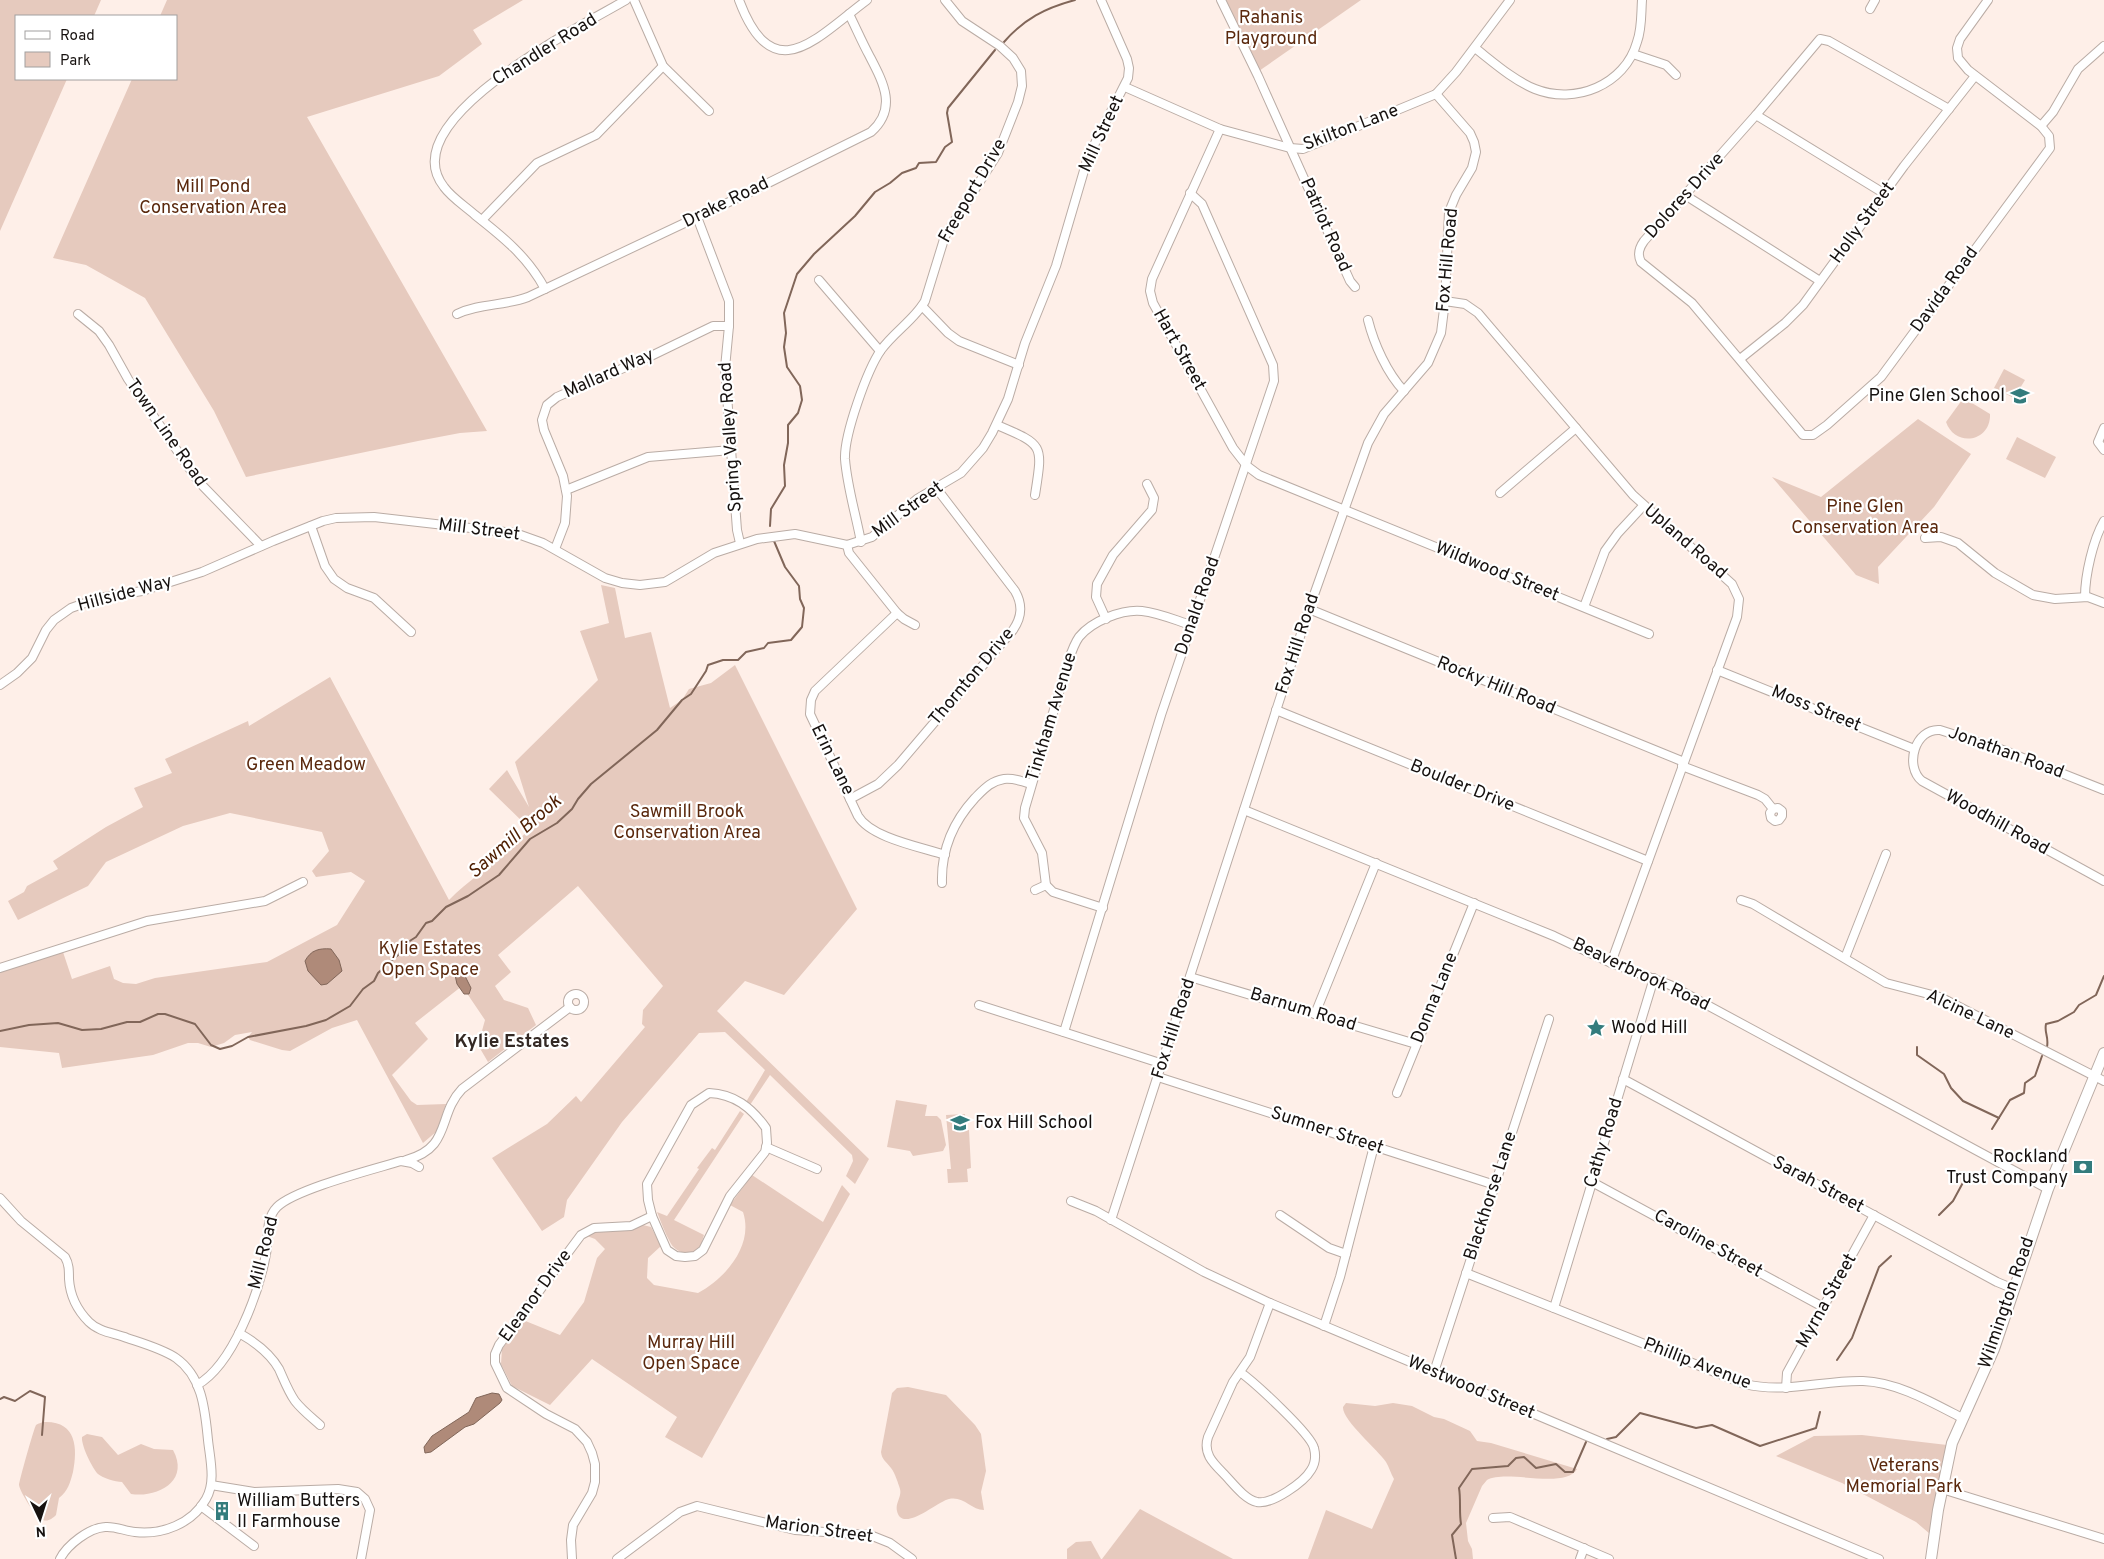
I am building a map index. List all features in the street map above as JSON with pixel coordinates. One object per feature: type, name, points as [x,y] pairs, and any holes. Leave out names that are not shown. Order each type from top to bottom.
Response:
[{"type":"main road","name":"Wilmington Road","points":[[1931,1559],[1948,1456],[1962,1418],[1994,1349],[2048,1189],[2099,1079],[2104,1053]]},
{"type":"street","name":"Chandler Road","points":[[545,289],[533,269],[518,250],[449,193],[439,179],[434,158],[440,137],[458,115],[497,77],[626,0]]},
{"type":"street","points":[[634,0],[663,66],[709,111]]},
{"type":"street","points":[[739,0],[747,17],[763,41],[771,47],[783,51],[796,50],[805,46],[867,0]]},
{"type":"street","name":"Freeport Drive","points":[[861,542],[846,468],[846,449],[860,399],[880,351],[922,306],[931,286],[945,236],[998,153],[1018,102],[1022,86],[1020,71],[1013,58],[1000,46],[962,22],[945,0]]},
{"type":"street","name":"Mill Street","points":[[250,551],[336,518],[374,517],[515,533],[555,549],[605,578],[628,584],[646,585],[668,581],[714,552],[740,543],[795,534],[847,545],[861,542],[877,534],[917,499],[957,476],[971,463],[983,448],[996,425],[1011,390],[1025,343],[1056,266],[1088,157],[1125,87],[1129,73],[1128,63],[1101,0]]},
{"type":"street","name":"Patriot Road","points":[[1221,0],[1350,281],[1355,287]]},
{"type":"street","name":"Skilton Lane","points":[[1125,87],[1220,129],[1290,148],[1300,149],[1309,147],[1436,94],[1443,89],[1510,0]]},
{"type":"street","points":[[1474,48],[1528,86],[1542,92],[1565,95],[1580,93],[1602,86],[1619,73],[1633,54],[1639,35],[1642,0]]},
{"type":"street","points":[[1870,9],[1875,0]]},
{"type":"street","points":[[1988,0],[1962,37],[1957,48],[1960,62],[1975,76],[2040,126],[2057,106],[2078,69],[2104,46]]},
{"type":"street","name":"Drake Road","points":[[457,314],[470,308],[510,303],[545,289],[864,136],[879,123],[886,108],[886,92],[879,74],[848,14]]},
{"type":"street","name":"Dolores Drive","points":[[1808,436],[1801,434],[1692,303],[1643,265],[1638,258],[1638,251],[1644,241],[1756,115],[1814,43],[1821,39],[1829,41],[1949,109]]},
{"type":"street","points":[[1633,54],[1666,65],[1676,75]]},
{"type":"street","points":[[482,220],[537,163],[596,135],[663,66]]},
{"type":"street","name":"Holly Street","points":[[1740,359],[1785,323],[1803,305],[1904,166],[1975,76]]},
{"type":"street","name":"Fox Hill Road","points":[[1111,1220],[1309,609],[1376,425],[1424,368],[1435,349],[1442,330],[1449,212],[1456,195],[1472,168],[1476,149],[1474,140],[1467,129],[1436,94]]},
{"type":"street","points":[[1756,115],[1885,194]]},
{"type":"street","name":"Davida Road","points":[[1808,436],[1827,425],[1864,394],[1895,359],[2048,152],[2050,147],[2049,138],[2040,126]]},
{"type":"street","name":"Hart Street","points":[[1220,129],[1152,279],[1150,294],[1233,448],[1246,465],[1259,475],[1345,510]]},
{"type":"street","name":"Donald Road","points":[[1064,1032],[1191,625],[1274,384],[1274,370],[1202,204],[1190,193]]},
{"type":"street","points":[[1685,195],[1820,281]]},
{"type":"street","name":"Spring Valley Road","points":[[697,217],[729,297],[729,326],[725,368],[737,530],[740,543]]},
{"type":"street","points":[[819,280],[880,351]]},
{"type":"street","name":"Upland Road","points":[[1445,301],[1462,303],[1475,310],[1643,506],[1729,581],[1739,599],[1738,611],[1611,963]]},
{"type":"street","points":[[922,306],[948,333],[959,341],[1018,365]]},
{"type":"street","name":"Town Line Road","points":[[78,314],[98,331],[109,345],[132,386],[198,482],[261,546]]},
{"type":"street","points":[[1368,320],[1390,373],[1404,391]]},
{"type":"street","name":"Mallard Way","points":[[555,549],[565,523],[567,507],[566,490],[560,469],[543,425],[544,412],[549,403],[557,397],[712,327],[729,326]]},
{"type":"street","points":[[996,425],[1028,439],[1036,447],[1039,458],[1035,495]]},
{"type":"street","points":[[1500,493],[1576,428]]},
{"type":"street","points":[[2104,428],[2098,442],[2104,450]]},
{"type":"street","points":[[566,490],[645,458],[731,450]]},
{"type":"street","points":[[1106,619],[1097,600],[1097,584],[1113,555],[1152,510],[1155,499],[1148,484]]},
{"type":"street","name":"Thornton Drive","points":[[850,798],[878,784],[898,765],[1007,637],[1019,619],[1021,608],[1015,591],[936,489]]},
{"type":"street","points":[[1584,608],[1605,551],[1618,533],[1643,506]]},
{"type":"street","name":"Wildwood Street","points":[[1345,510],[1649,634]]},
{"type":"street","points":[[2085,597],[2085,586],[2097,535],[2104,521]]},
{"type":"street","points":[[311,526],[321,558],[330,575],[347,588],[374,598],[411,632]]},
{"type":"street","points":[[1925,538],[1941,537],[1958,543],[1995,573],[2033,595],[2055,599],[2085,597],[2104,603]]},
{"type":"street","points":[[847,545],[849,553],[897,613],[904,620],[916,625]]},
{"type":"street","name":"Hillside Way","points":[[0,686],[32,658],[52,622],[71,608],[99,598],[142,591],[170,583],[202,572],[250,551]]},
{"type":"street","name":"Rocky Hill Road","points":[[1309,609],[1758,795],[1765,799],[1773,809]]},
{"type":"street","name":"Tinkham Avenue","points":[[1046,885],[1042,854],[1024,816],[1031,784],[1075,643],[1087,629],[1123,612],[1144,611],[1191,625]]},
{"type":"street","name":"Erin Lane","points":[[897,613],[818,687],[811,700],[810,711],[812,721],[860,818],[871,830],[945,855]]},
{"type":"street","name":"Moss Street","points":[[1717,670],[1914,749]]},
{"type":"street","name":"Boulder Drive","points":[[1276,710],[1648,861]]},
{"type":"street","name":"Jonathan Road","points":[[1914,749],[1926,733],[1933,730],[1942,730],[2012,753],[2104,790]]},
{"type":"street","name":"Woodhill Road","points":[[1914,749],[1914,771],[1922,781],[2104,881]]},
{"type":"street","points":[[942,883],[942,867],[957,820],[986,787],[1009,779],[1031,784]]},
{"type":"street","name":"Beaverbrook Road","points":[[1244,810],[1566,941],[1611,963],[1676,988],[2048,1189]]},
{"type":"street","points":[[1845,958],[1886,854]]},
{"type":"street","points":[[1315,1014],[1376,864]]},
{"type":"street","points":[[0,968],[147,921],[265,901],[303,882]]},
{"type":"street","points":[[1035,890],[1046,885],[1053,892],[1103,908]]},
{"type":"street","name":"Alcine Lane","points":[[1741,900],[1753,904],[1888,984],[1934,995],[1946,1000],[2099,1079]]},
{"type":"street","name":"Donna Lane","points":[[1397,1093],[1474,903]]},
{"type":"street","name":"Barnum Road","points":[[1190,977],[1416,1044]]},
{"type":"street","name":"Cathy Road","points":[[1554,1308],[1654,978]]},
{"type":"street","points":[[979,1005],[1162,1064]]},
{"type":"street","name":"Mill Road","points":[[198,1385],[223,1363],[239,1333],[263,1267],[270,1217],[279,1205],[299,1194],[419,1156],[436,1142],[443,1130],[454,1099],[462,1089],[570,1007]]},
{"type":"street","name":"Blackhorse Lane","points":[[1434,1372],[1549,1019]]},
{"type":"street","name":"Sumner Street","points":[[1158,1078],[1495,1185]]},
{"type":"street","name":"Sarah Street","points":[[1624,1079],[1997,1282],[2014,1289]]},
{"type":"street","points":[[709,1093],[731,1096],[742,1103],[766,1128],[766,1147],[765,1152],[730,1196],[706,1246],[699,1253],[690,1257],[680,1257],[667,1250],[652,1216],[647,1184],[691,1105],[709,1093]]},
{"type":"street","points":[[1324,1326],[1346,1254],[1374,1146]]},
{"type":"street","points":[[766,1147],[817,1169]]},
{"type":"street","points":[[401,1161],[420,1167]]},
{"type":"street","name":"Caroline Street","points":[[1592,1182],[1823,1307]]},
{"type":"street","points":[[0,1198],[21,1221],[65,1257],[68,1264],[73,1298],[79,1310],[89,1322],[100,1329],[176,1358],[189,1372],[198,1385],[206,1420],[212,1485],[209,1494],[201,1506],[184,1522],[165,1531],[143,1533],[110,1527],[99,1528],[71,1546],[60,1559]]},
{"type":"street","name":"Westwood Street","points":[[1071,1200],[1096,1211],[1204,1272],[1270,1303],[1879,1559]]},
{"type":"street","points":[[1280,1215],[1329,1248],[1346,1254]]},
{"type":"street","name":"Myrna Street","points":[[1786,1388],[1787,1374],[1874,1215]]},
{"type":"street","name":"Eleanor Drive","points":[[572,1559],[571,1540],[573,1525],[592,1493],[595,1482],[595,1464],[592,1453],[587,1442],[575,1429],[546,1414],[507,1388],[496,1366],[495,1354],[499,1345],[581,1235],[594,1228],[631,1226],[652,1216]]},
{"type":"street","name":"Phillip Avenue","points":[[1466,1273],[1745,1384],[1768,1388],[1786,1388],[1848,1381],[1875,1382],[1915,1396],[1962,1418]]},
{"type":"street","points":[[1240,1372],[1306,1434],[1314,1449],[1314,1462],[1308,1474],[1274,1500],[1267,1502],[1256,1502],[1248,1498],[1213,1463],[1206,1451],[1208,1437],[1232,1384],[1252,1352],[1270,1303]]},
{"type":"street","points":[[239,1333],[258,1345],[272,1358],[298,1404],[320,1426]]},
{"type":"street","points":[[212,1485],[254,1492],[338,1489],[357,1492],[365,1499],[370,1510],[361,1559]]},
{"type":"street","points":[[1942,1489],[2104,1539]]},
{"type":"street","points":[[201,1506],[254,1546]]},
{"type":"street","name":"Marion Street","points":[[617,1559],[664,1523],[692,1506],[703,1506],[757,1522],[795,1530],[870,1535],[890,1543],[912,1559]]},
{"type":"street","points":[[1494,1518],[1509,1517],[1609,1559]]},
{"type":"street","points":[[1580,1559],[1584,1548]]},
{"type":"green space","points":[[0,0],[101,0],[94,15],[15,15],[15,80],[67,80],[0,231]]},
{"type":"green space","name":"Mill Pond Conservation Area","points":[[167,0],[523,0],[473,30],[482,44],[439,76],[307,117],[487,431],[460,433],[418,441],[246,477],[214,411],[145,298],[86,265],[53,258],[132,80],[178,80],[178,15],[160,15]]},
{"type":"green space","name":"Rahanis Playground","points":[[1226,0],[1361,0],[1259,71]]},
{"type":"green space","points":[[2004,369],[2025,380],[2014,398],[1994,388]]},
{"type":"green space","points":[[1962,400],[1967,400],[1990,414],[1989,423],[1985,431],[1979,436],[1964,438],[1957,436],[1946,422]]},
{"type":"green space","name":"Pine Glen Conservation Area","points":[[1918,419],[1971,454],[1934,507],[1878,567],[1879,584],[1856,575],[1772,477],[1821,497]]},
{"type":"green space","points":[[2017,437],[2056,457],[2045,478],[2006,459]]},
{"type":"green space","points":[[601,585],[615,588],[625,638],[651,632],[670,708],[682,700],[689,689],[711,683],[735,665],[857,909],[784,995],[745,981],[717,1011],[869,1159],[855,1184],[846,1176],[853,1161],[852,1155],[770,1075],[750,1105],[746,1102],[765,1070],[725,1032],[699,1033],[622,1122],[567,1200],[564,1217],[542,1231],[492,1158],[547,1124],[576,1096],[581,1102],[645,1027],[642,1024],[643,1010],[663,986],[578,886],[498,955],[511,972],[495,986],[504,1000],[528,1008],[536,1025],[488,1062],[478,1045],[485,1020],[462,986],[415,1023],[428,1039],[392,1075],[411,1101],[417,1105],[446,1104],[437,1131],[423,1143],[357,1020],[332,1028],[290,1051],[250,1040],[248,1037],[252,1032],[235,1035],[224,1043],[211,1047],[198,1043],[188,1043],[153,1055],[62,1068],[59,1053],[0,1047],[0,972],[63,952],[72,979],[110,966],[114,979],[123,983],[136,984],[155,978],[267,962],[337,925],[365,881],[351,872],[316,877],[312,871],[329,851],[322,832],[230,813],[183,826],[106,862],[88,886],[18,920],[8,901],[24,892],[27,886],[58,869],[53,861],[106,827],[143,807],[134,788],[172,773],[165,759],[248,721],[249,726],[330,677],[449,900],[511,848],[529,828],[489,789],[507,770],[529,807],[515,762],[598,680],[580,631],[609,623]]},
{"type":"green space","points":[[896,1100],[927,1105],[925,1116],[937,1116],[941,1120],[946,1145],[943,1151],[913,1156],[910,1151],[887,1147]]},
{"type":"green space","points":[[740,1111],[744,1114],[674,1220],[704,1235],[701,1245],[697,1250],[684,1253],[672,1246],[657,1212],[667,1216],[699,1169],[697,1168],[712,1148],[715,1150]]},
{"type":"green space","points":[[965,1114],[966,1130],[969,1130],[971,1168],[967,1169],[968,1182],[948,1183],[947,1169],[951,1169],[946,1115]]},
{"type":"green space","name":"Murray Hill Open Space","points":[[752,1175],[823,1222],[842,1185],[850,1194],[702,1458],[665,1437],[677,1417],[592,1359],[550,1405],[512,1386],[501,1364],[502,1349],[523,1320],[560,1335],[584,1302],[597,1258],[605,1249],[595,1239],[587,1236],[594,1231],[643,1225],[651,1227],[661,1246],[648,1258],[647,1278],[654,1285],[698,1293],[718,1279],[735,1259],[741,1248],[745,1236],[743,1212],[730,1205]]},
{"type":"green space","points":[[908,1387],[946,1395],[975,1425],[981,1434],[986,1471],[981,1492],[984,1510],[975,1508],[959,1499],[949,1499],[913,1518],[906,1519],[900,1517],[897,1505],[900,1489],[894,1473],[883,1459],[881,1452],[892,1393],[897,1388]]},
{"type":"green space","points":[[1346,1403],[1375,1406],[1393,1403],[1412,1406],[1470,1431],[1477,1441],[1491,1443],[1577,1469],[1571,1475],[1561,1478],[1496,1477],[1487,1480],[1482,1486],[1466,1523],[1473,1559],[1308,1559],[1326,1510],[1372,1529],[1394,1479],[1386,1462],[1354,1427],[1344,1413],[1343,1407]]},
{"type":"green space","points":[[43,1422],[62,1425],[68,1430],[72,1437],[75,1453],[73,1472],[65,1493],[59,1498],[56,1515],[47,1520],[40,1518],[33,1510],[19,1485],[36,1425]]},
{"type":"green space","points":[[87,1434],[102,1437],[118,1455],[141,1444],[154,1449],[173,1450],[177,1461],[177,1471],[174,1479],[161,1490],[141,1495],[131,1494],[122,1482],[98,1474],[87,1456],[83,1445],[82,1437]]},
{"type":"green space","name":"Veterans Memorial Park","points":[[1862,1435],[1947,1445],[1930,1534],[1916,1522],[1842,1483],[1776,1456],[1814,1436]]},
{"type":"green space","points":[[1140,1509],[1233,1559],[1102,1559]]},
{"type":"green space","points":[[1091,1541],[1101,1559],[1067,1559],[1067,1549],[1076,1542]]},
{"type":"shaded area","points":[[331,949],[339,960],[342,971],[327,984],[321,985],[308,971],[305,961],[316,950]]},
{"type":"shaded area","points":[[457,971],[463,972],[471,988],[469,994],[464,994],[457,984],[455,975]]},
{"type":"shaded area","points":[[492,1393],[499,1394],[502,1400],[500,1403],[474,1424],[465,1427],[431,1452],[425,1453],[424,1447],[432,1436],[469,1412],[476,1398]]},
{"type":"waterway","name":"Sawmill Brook","points":[[1004,42],[1019,27],[1036,15],[1075,0]]},
{"type":"waterway","name":"Sawmill Brook","points":[[770,526],[771,509],[785,486],[784,465],[788,443],[788,425],[798,413],[802,400],[800,386],[787,367],[784,347],[786,333],[784,313],[797,274],[814,254],[855,216],[875,192],[902,173],[916,168],[919,163],[936,162],[945,147],[952,142],[947,113],[948,108],[995,50]]},
{"type":"waterway","name":"Sawmill Brook","points":[[0,1031],[29,1025],[58,1023],[82,1030],[101,1029],[127,1022],[140,1022],[158,1014],[165,1014],[195,1024],[211,1045],[220,1049],[232,1046],[248,1037],[306,1026],[326,1020],[350,1006],[363,989],[374,981],[378,973],[399,954],[405,944],[416,937],[426,923],[432,921],[446,907],[468,896],[499,875],[530,839],[557,823],[572,809],[591,784],[657,730],[682,700],[691,694],[708,665],[723,660],[738,660],[746,652],[764,648],[768,643],[791,640],[802,627],[804,608],[800,599],[799,586],[785,567],[774,541]]},
{"type":"waterway","points":[[2047,1047],[2046,1024],[2058,1021],[2074,1012],[2079,1005],[2096,995],[2104,976]]},
{"type":"waterway","points":[[1917,1047],[1917,1055],[1944,1074],[1951,1088],[1963,1101],[1999,1118]]},
{"type":"waterway","points":[[1992,1129],[2010,1100],[2024,1093],[2025,1083],[2035,1076],[2042,1056]]},
{"type":"waterway","points":[[1939,1215],[1953,1201],[1966,1177]]},
{"type":"waterway","points":[[1837,1360],[1852,1338],[1879,1267],[1891,1256]]},
{"type":"waterway","points":[[0,1399],[4,1397],[15,1401],[30,1391],[45,1397],[42,1435]]},
{"type":"waterway","points":[[1607,1439],[1616,1437],[1640,1413],[1696,1428],[1712,1425],[1760,1446],[1816,1428],[1820,1412]]},
{"type":"waterway","points":[[1456,1559],[1452,1535],[1461,1524],[1459,1488],[1472,1469],[1508,1466],[1516,1458],[1524,1457],[1536,1468],[1556,1464],[1565,1472],[1573,1472],[1586,1442]]},
{"type":"place","name":"Pine Glen School","points":[[2020,396]]},
{"type":"place","name":"Wood Hill","points":[[1596,1028]]},
{"type":"place","name":"Fox Hill School","points":[[960,1123]]},
{"type":"place","name":"Rockland Trust Company","points":[[2083,1167]]},
{"type":"place","name":"William Butters II Farmhouse","points":[[222,1511]]},
{"type":"district","name":"Kylie Estates","points":[[512,1042]]},
{"type":"park label","name":"Green Meadow","points":[[306,765]]},
{"type":"park label","name":"Sawmill Brook Conservation Area","points":[[687,822]]},
{"type":"park label","name":"Kylie Estates Open Space","points":[[430,960]]}]
